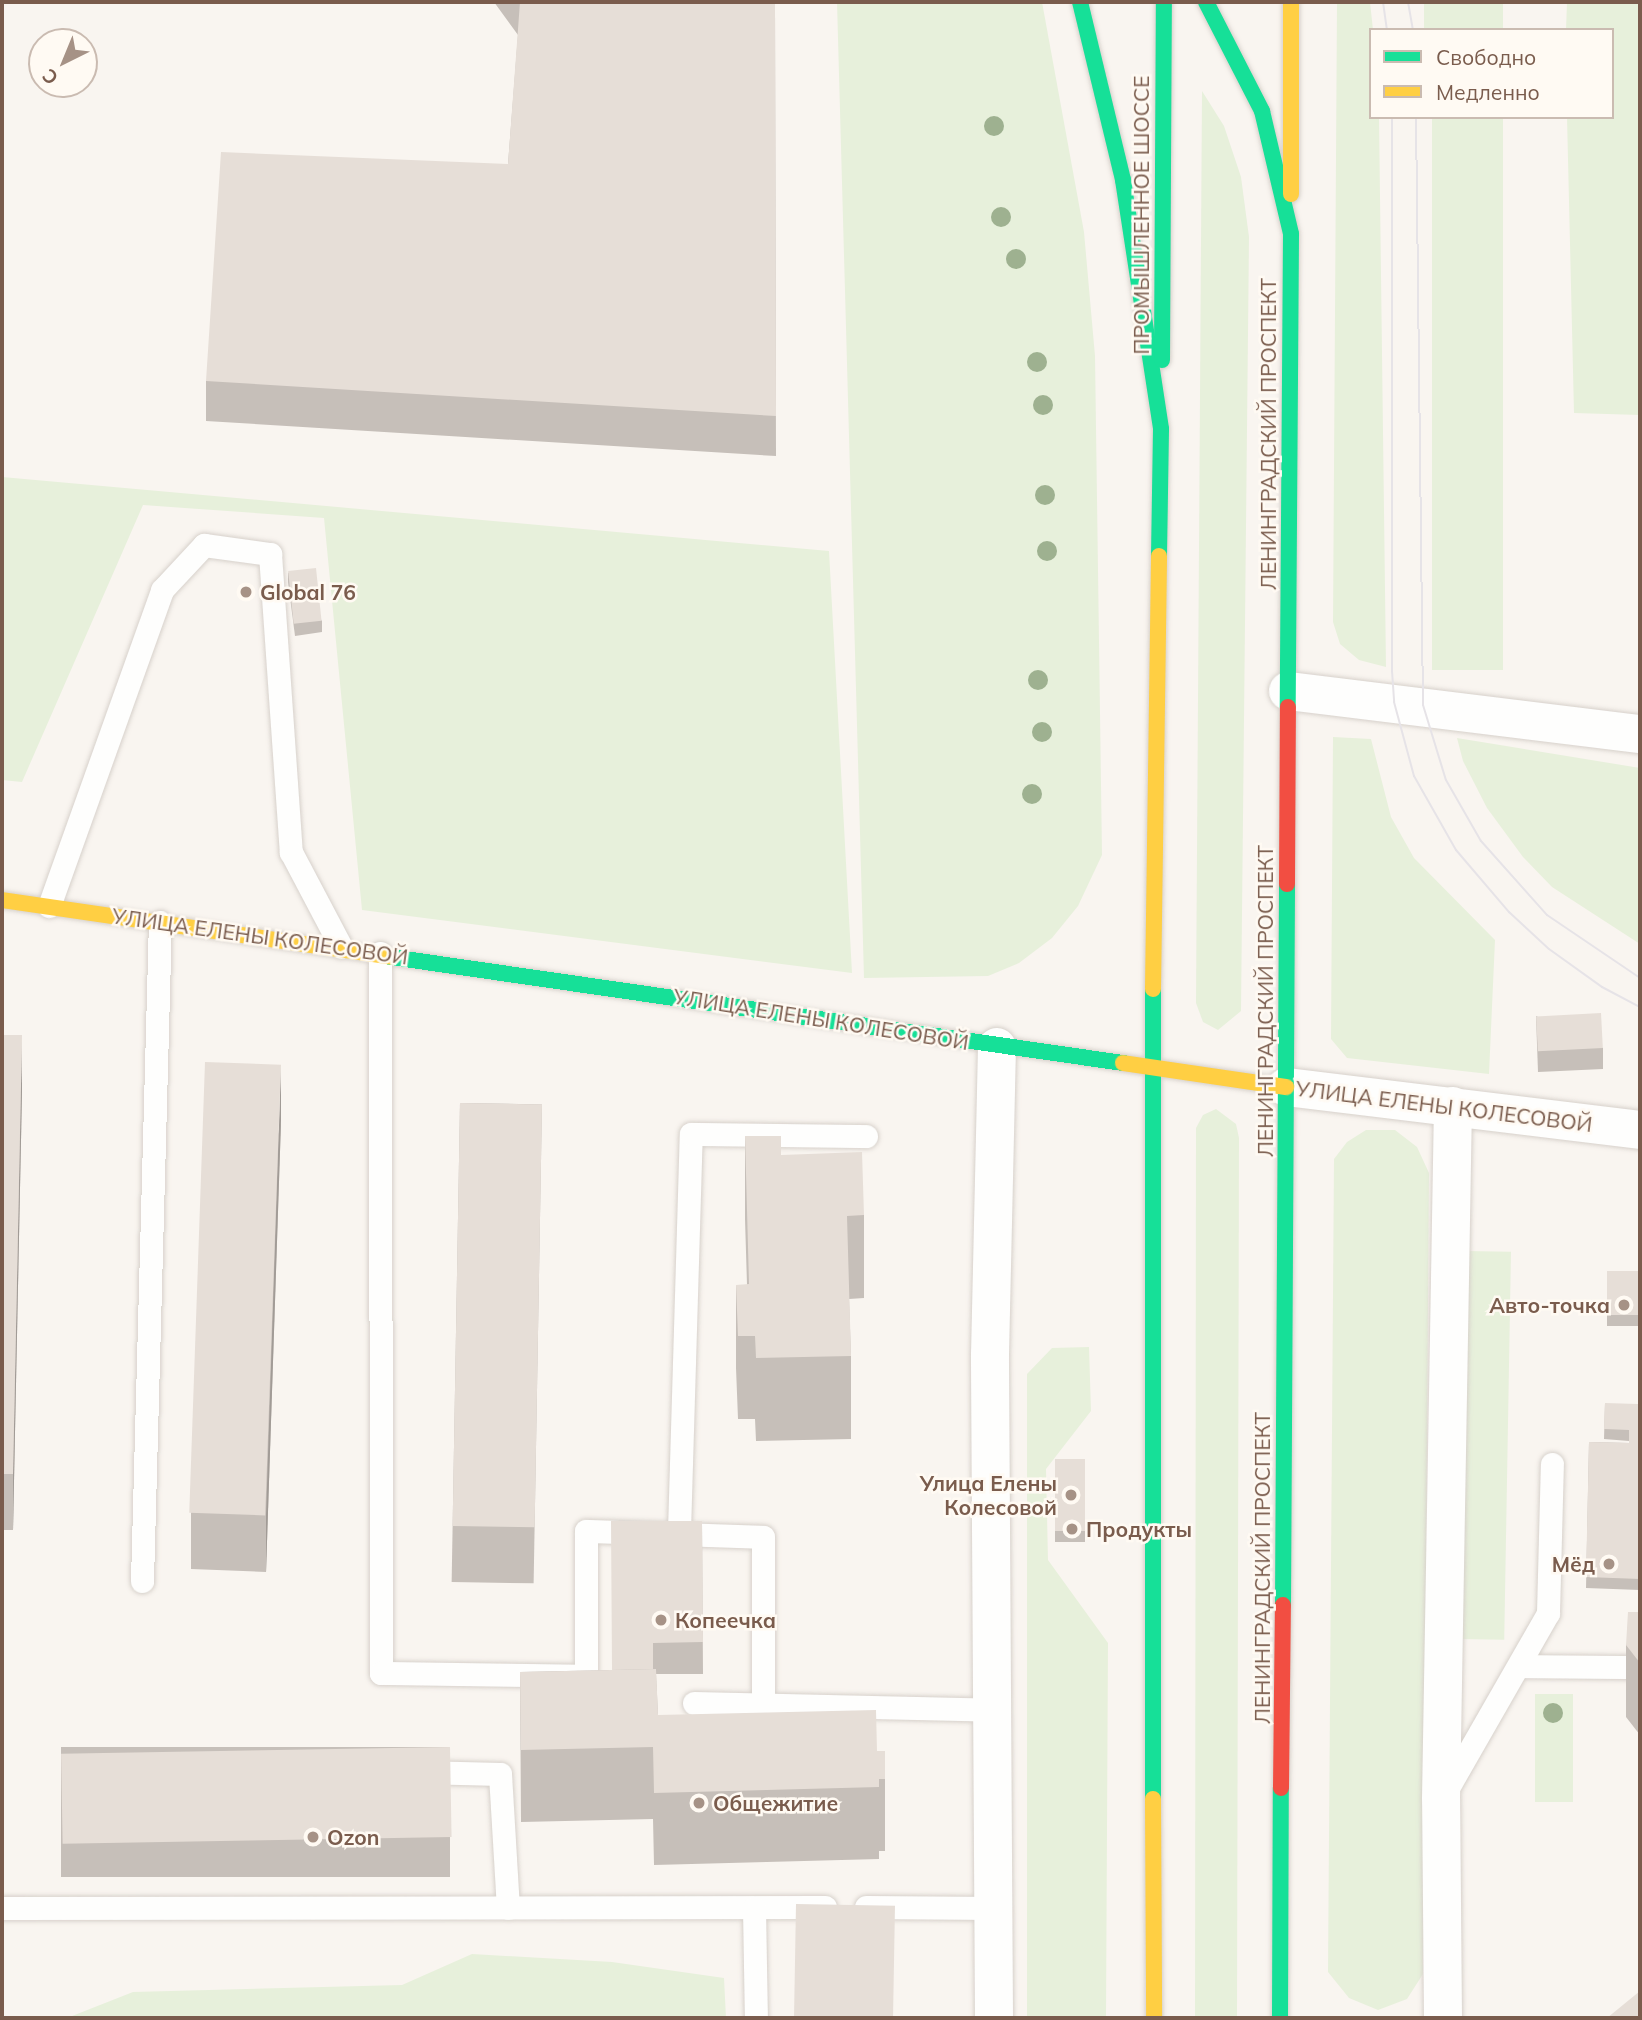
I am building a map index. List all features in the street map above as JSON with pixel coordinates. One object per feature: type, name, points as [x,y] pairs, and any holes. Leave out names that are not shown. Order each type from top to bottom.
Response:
[{"type":"main road","points":[[1080,2],[1123,180],[1161,429],[1153,1071],[1154,2018]]},
{"type":"main road","name":"ПРОМЫШЛЕННОЕ ШОССЕ","points":[[1161,429],[1164,2]]},
{"type":"main road","name":"ЛЕНИНГРАДСКИЙ ПРОСПЕКТ","points":[[1206,2],[1236,52],[1262,111],[1279,169],[1291,234],[1280,2018]]},
{"type":"main road","points":[[1291,2],[1291,234]]},
{"type":"main road","name":"УЛИЦА ЕЛЕНЫ КОЛЕСОВОЙ","points":[[2,900],[341,947],[1153,1071],[1286,1087]]},
{"type":"street","points":[[1288,691],[1640,734]]},
{"type":"street","points":[[994,2018],[990,1355],[997,1047]]},
{"type":"street","name":"УЛИЦА ЕЛЕНЫ КОЛЕСОВОЙ","points":[[1286,1087],[1640,1130]]},
{"type":"street","points":[[1443,2018],[1441,1799],[1452,1106]]},
{"type":"lane","points":[[49,906],[162,590],[204,545],[270,554],[291,852],[341,947]]},
{"type":"lane","points":[[142,1581],[160,922]]},
{"type":"lane","points":[[380,953],[381,1673],[586,1676],[586,1531],[679,1531],[763,1536],[763,1706]]},
{"type":"lane","points":[[679,1531],[691,1134],[866,1136]]},
{"type":"lane","points":[[1441,1799],[1548,1613],[1552,1464]]},
{"type":"lane","points":[[1519,1665],[1640,1667]]},
{"type":"lane","points":[[694,1703],[994,1710]]},
{"type":"lane","points":[[390,1771],[500,1774],[508,1908]]},
{"type":"lane","points":[[2,1908],[994,1908]]},
{"type":"lane","points":[[754,1908],[755,2018]]},
{"type":"green space","points":[[837,2],[1042,2],[1084,232],[1095,356],[1102,855],[1078,906],[1052,938],[1019,963],[988,976],[864,978]]},
{"type":"green space","points":[[1337,2],[1370,2],[1373,28],[1369,28],[1369,119],[1379,119],[1386,667],[1359,660],[1340,644],[1333,622]]},
{"type":"green space","points":[[1424,2],[1503,2],[1503,28],[1424,28]]},
{"type":"green space","points":[[1567,2],[1640,2],[1640,415],[1574,413],[1567,119],[1614,119],[1614,28],[1566,28]]},
{"type":"green space","points":[[1202,91],[1224,126],[1241,177],[1249,237],[1241,1011],[1218,1030],[1203,1022],[1196,1003]]},
{"type":"green space","points":[[1432,119],[1503,119],[1503,670],[1432,670]]},
{"type":"green space","points":[[2,477],[829,551],[852,973],[362,910],[324,518],[143,505],[22,782],[2,780]]},
{"type":"green space","points":[[1333,737],[1371,739],[1391,817],[1414,858],[1495,940],[1489,1074],[1347,1058],[1331,1039]]},
{"type":"green space","points":[[1457,738],[1640,768],[1640,944],[1552,887],[1523,857],[1487,808],[1463,761]]},
{"type":"green space","points":[[1216,1109],[1236,1124],[1239,1138],[1237,2018],[1195,2018],[1196,1128],[1203,1115]]},
{"type":"green space","points":[[1366,1130],[1395,1130],[1417,1147],[1429,1173],[1423,1974],[1407,1999],[1378,2010],[1349,1998],[1328,1972],[1334,1159],[1347,1142]]},
{"type":"green space","points":[[1465,1251],[1511,1252],[1504,1640],[1458,1639]]},
{"type":"green space","points":[[1089,1347],[1091,1411],[1046,1469],[1048,1560],[1108,1643],[1106,2018],[1027,2018],[1027,1374],[1052,1348]]},
{"type":"green space","points":[[1535,1694],[1573,1694],[1573,1802],[1535,1802]]},
{"type":"green space","points":[[472,1954],[612,1962],[724,1978],[726,2018],[67,2018],[133,1992],[402,1985]]},
{"type":"building","points":[[520,2],[775,2],[776,416],[206,381],[221,152],[508,164]]},
{"type":"building","points":[[316,568],[322,621],[294,624],[288,571]]},
{"type":"building","points":[[1601,1013],[1603,1048],[1538,1051],[1536,1016]]},
{"type":"building","points":[[2,1035],[22,1035],[13,1474],[2,1474]]},
{"type":"building","points":[[205,1062],[281,1065],[265,1515],[189,1513]]},
{"type":"building","points":[[460,1103],[542,1104],[535,1527],[453,1526]]},
{"type":"building","points":[[745,1136],[781,1136],[781,1155],[862,1152],[864,1215],[847,1216],[851,1356],[756,1358],[755,1336],[738,1336],[736,1285],[749,1284]]},
{"type":"building","name":"Авто-точка","points":[[1607,1271],[1640,1271],[1640,1315],[1607,1315]]},
{"type":"building","points":[[1605,1403],[1638,1404],[1640,1579],[1586,1577],[1589,1442],[1629,1443],[1629,1430],[1604,1429]]},
{"type":"building","points":[[1055,1459],[1085,1459],[1085,1531],[1055,1531]]},
{"type":"building","points":[[611,1521],[702,1521],[703,1642],[653,1643],[653,1669],[612,1670]]},
{"type":"building","points":[[1628,1612],[1640,1612],[1640,1663],[1626,1645]]},
{"type":"building","points":[[656,1669],[658,1715],[876,1710],[877,1751],[885,1751],[885,1779],[879,1779],[879,1787],[654,1793],[653,1747],[521,1750],[520,1672]]},
{"type":"building","points":[[450,1747],[452,1837],[63,1844],[61,1754]]},
{"type":"building","points":[[796,1904],[895,1906],[893,2018],[794,2018]]},
{"type":"building","points":[[1640,1991],[1640,2018],[1607,2018]]},
{"type":"tram line","points":[[1383,2],[1387,28]]},
{"type":"tram line","points":[[1408,2],[1413,28]]},
{"type":"tram line","points":[[1392,119],[1392,671],[1394,702],[1414,776],[1456,850],[1509,912],[1549,949],[1602,987],[1640,1007]]},
{"type":"tram line","points":[[1416,119],[1423,705],[1446,780],[1481,841],[1547,915],[1640,978]]},
{"type":"traffic: fast","points":[[1080,2],[1123,180],[1161,429],[1159,556]]},
{"type":"traffic: fast","points":[[1162,360],[1164,2]]},
{"type":"traffic: fast","points":[[1206,2],[1262,111],[1291,234],[1288,707]]},
{"type":"traffic: fast","points":[[1283,1605],[1287,884]]},
{"type":"traffic: fast","points":[[391,957],[1123,1063]]},
{"type":"traffic: fast","points":[[1153,989],[1153,1799]]},
{"type":"traffic: fast","points":[[1280,2018],[1281,1788]]},
{"type":"traffic: slow","points":[[1291,2],[1291,194]]},
{"type":"traffic: slow","points":[[1153,989],[1159,556]]},
{"type":"traffic: slow","points":[[2,900],[391,957]]},
{"type":"traffic: slow","points":[[1123,1063],[1286,1087]]},
{"type":"traffic: slow","points":[[1153,1799],[1154,2018]]},
{"type":"traffic: jam","points":[[1287,884],[1288,707]]},
{"type":"traffic: jam","points":[[1281,1788],[1283,1605]]},
{"type":"place","name":"Global 76","points":[[246,592]]},
{"type":"place","name":"Авто-точка","points":[[1624,1305]]},
{"type":"place","name":"Улица Елены Колесовой","points":[[1071,1495]]},
{"type":"place","name":"Продукты","points":[[1072,1529]]},
{"type":"place","name":"Мёд","points":[[1609,1564]]},
{"type":"place","name":"Копеечка","points":[[661,1620]]},
{"type":"place","name":"Общежитие","points":[[699,1803]]},
{"type":"place","name":"Ozon","points":[[313,1837]]}]
